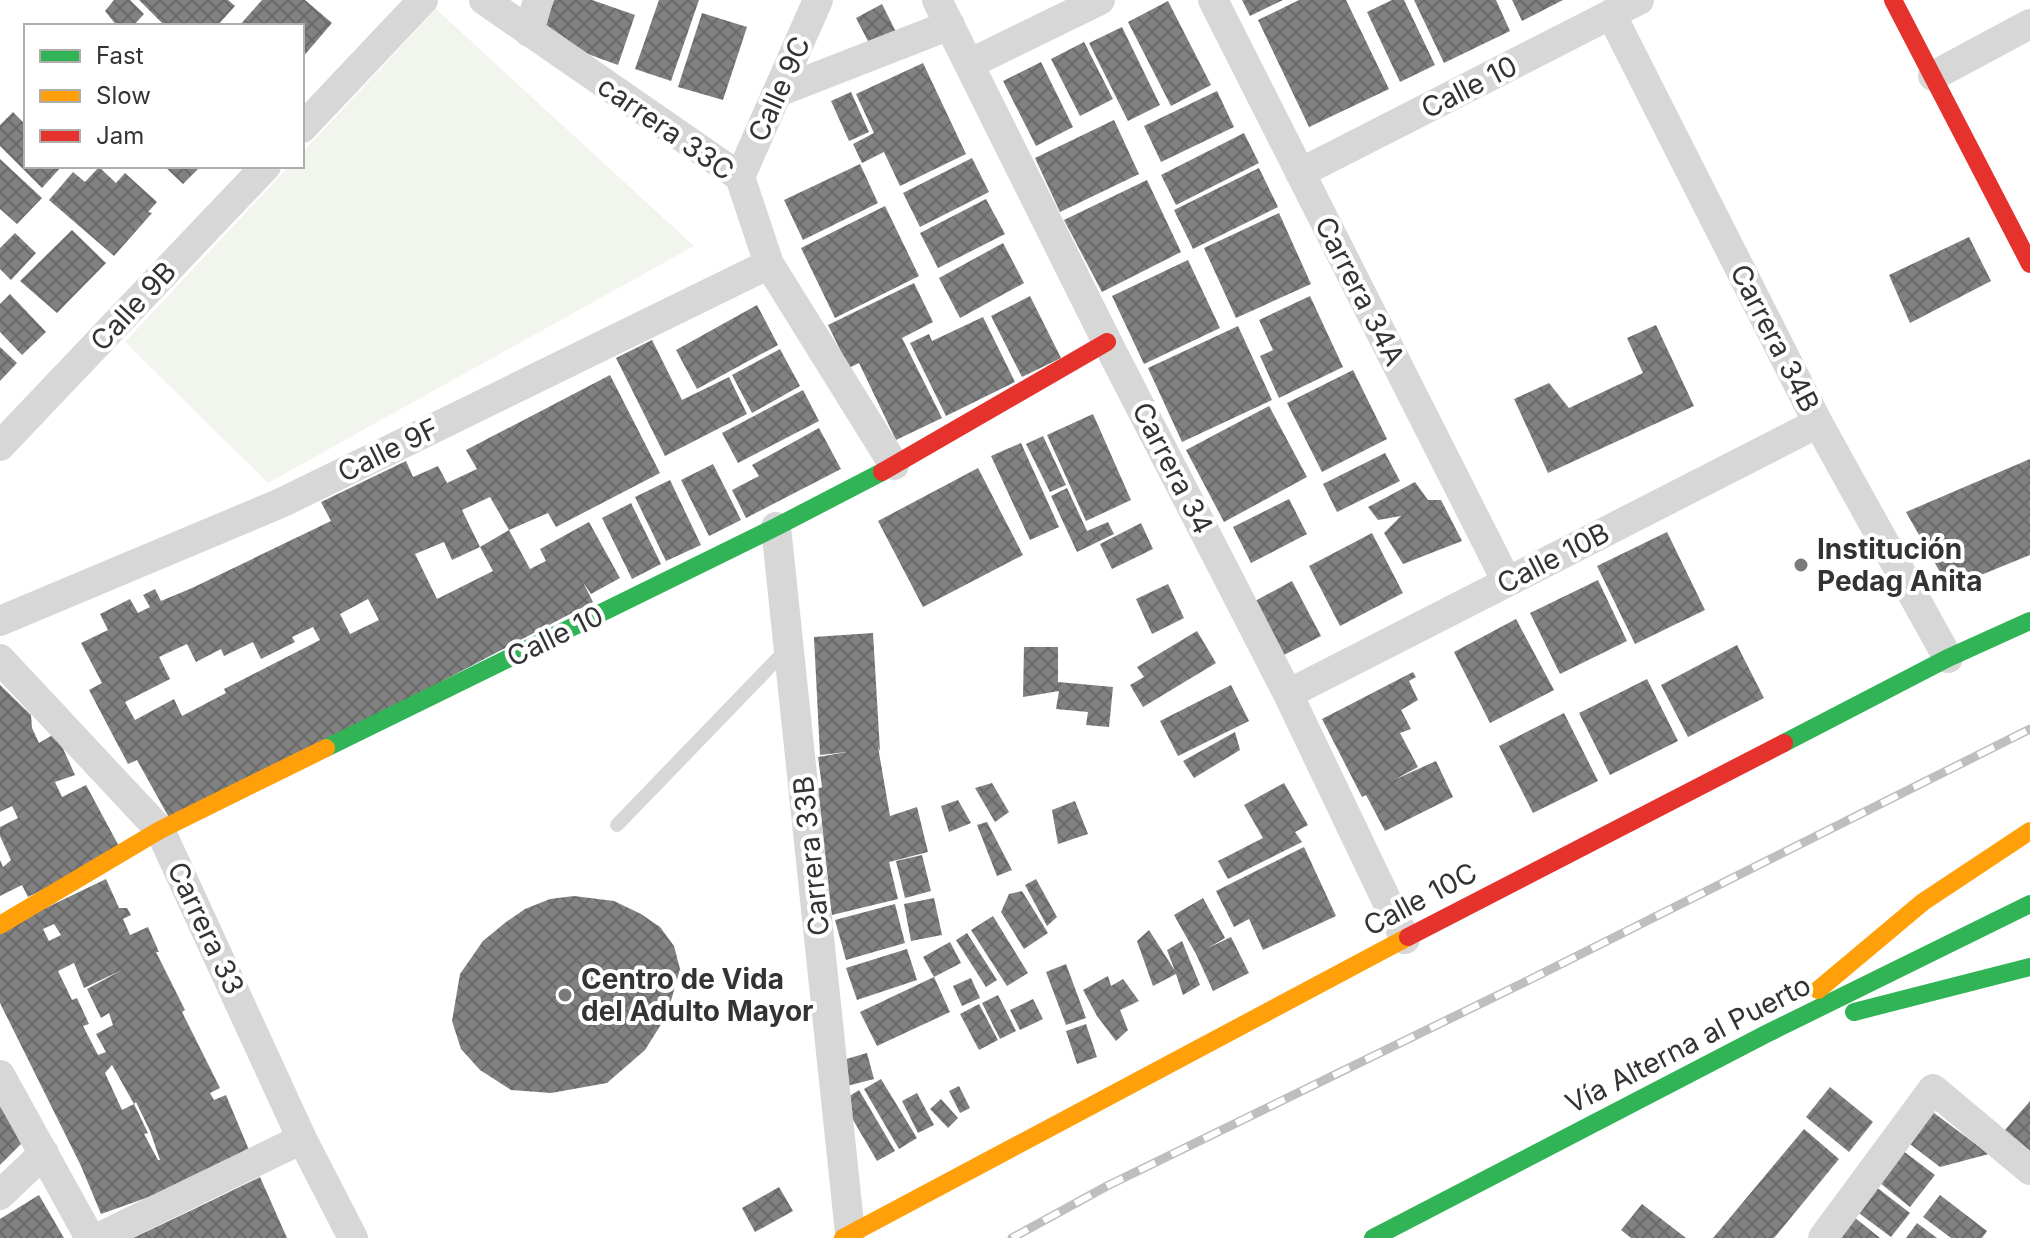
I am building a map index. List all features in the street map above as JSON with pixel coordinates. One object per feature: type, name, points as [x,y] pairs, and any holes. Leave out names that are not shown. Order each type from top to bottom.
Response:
[{"type":"street","points":[[304,126],[423,0]]},
{"type":"street","name":"carrera 33C","points":[[484,0],[740,177],[769,264],[894,465]]},
{"type":"street","points":[[529,32],[538,0]]},
{"type":"street","name":"Calle 9C","points":[[740,177],[818,0]]},
{"type":"street","points":[[969,64],[1100,0]]},
{"type":"street","name":"Carrera 34A","points":[[1213,0],[1507,582]]},
{"type":"street","name":"Calle 10","points":[[1300,173],[1639,0]]},
{"type":"street","points":[[1893,0],[2030,264]]},
{"type":"street","points":[[778,92],[943,13]]},
{"type":"street","name":"Carrera 34","points":[[943,13],[1288,694],[1405,939]]},
{"type":"street","name":"Carrera 34B","points":[[1611,14],[1818,423],[1948,658]]},
{"type":"street","points":[[1933,76],[2030,24]]},
{"type":"street","name":"Calle 9B","points":[[0,446],[264,168]]},
{"type":"street","name":"Calle 9F","points":[[0,621],[281,503],[769,264]]},
{"type":"street","name":"Calle 10","points":[[0,925],[160,830],[776,527],[894,465],[1107,342]]},
{"type":"street","name":"Calle 10B","points":[[1288,694],[1818,423]]},
{"type":"street","name":"Carrera 33B","points":[[776,527],[846,1236]]},
{"type":"street","name":"Calle 10C","points":[[846,1236],[1405,939],[1948,658],[2030,621]]},
{"type":"street","name":"Carrera 33","points":[[0,659],[160,830],[302,1139],[353,1238]]},
{"type":"street","points":[[1766,1034],[1923,902],[2030,831]]},
{"type":"street","name":"Vía Alterna al Puerto","points":[[1373,1238],[1766,1034],[2030,904]]},
{"type":"street","points":[[1766,1034],[2030,967]]},
{"type":"street","points":[[0,1075],[90,1238]]},
{"type":"street","points":[[1823,1238],[1933,1089],[2030,1170]]},
{"type":"street","points":[[98,1238],[302,1139]]},
{"type":"street","points":[[0,1195],[44,1153]]},
{"type":"lane","points":[[617,825],[790,647]]},
{"type":"shaded area","points":[[436,9],[694,246],[268,483],[125,342],[287,168],[304,168],[304,151]]},
{"type":"building","points":[[114,0],[130,0],[144,14],[135,24],[115,24],[105,11]]},
{"type":"building","points":[[139,0],[228,0],[235,6],[219,24],[163,24]]},
{"type":"building","points":[[262,0],[305,0],[332,23],[304,56],[304,24],[241,24]]},
{"type":"building","points":[[554,0],[592,0],[635,15],[618,65],[541,37]]},
{"type":"building","points":[[659,0],[699,0],[671,81],[635,69]]},
{"type":"building","points":[[1242,0],[1283,0],[1250,16]]},
{"type":"building","points":[[1299,0],[1346,0],[1389,89],[1309,127],[1258,20]]},
{"type":"building","points":[[1392,0],[1404,0],[1435,65],[1400,82],[1367,12]]},
{"type":"building","points":[[1414,0],[1496,0],[1510,31],[1444,63]]},
{"type":"building","points":[[1512,0],[1563,0],[1522,21]]},
{"type":"building","points":[[1168,1],[1211,85],[1171,106],[1128,22]]},
{"type":"building","points":[[882,4],[896,32],[870,45],[856,18]]},
{"type":"building","points":[[702,13],[747,27],[723,100],[678,87]]},
{"type":"building","points":[[1122,27],[1160,105],[1128,121],[1089,43]]},
{"type":"building","points":[[1084,42],[1113,99],[1080,116],[1051,59]]},
{"type":"building","points":[[1041,62],[1073,127],[1036,146],[1003,81]]},
{"type":"building","points":[[923,63],[966,154],[900,186],[884,152],[862,163],[853,144],[874,133],[856,94]]},
{"type":"building","points":[[1217,91],[1234,127],[1161,162],[1144,126]]},
{"type":"building","points":[[851,92],[869,132],[849,141],[831,101]]},
{"type":"building","points":[[13,112],[24,123],[24,168],[60,168],[42,188],[0,146],[0,125]]},
{"type":"building","points":[[1114,120],[1139,174],[1060,212],[1035,158]]},
{"type":"building","points":[[1244,133],[1259,163],[1176,205],[1161,175]]},
{"type":"building","points":[[972,158],[989,192],[920,227],[903,193]]},
{"type":"building","points":[[0,159],[42,198],[17,224],[0,209]]},
{"type":"building","points":[[860,164],[878,203],[803,240],[784,200]]},
{"type":"building","points":[[98,168],[116,183],[125,173],[157,202],[148,212],[152,213],[114,256],[49,200],[73,172],[85,182]]},
{"type":"building","points":[[166,168],[199,168],[183,184]]},
{"type":"building","points":[[1259,168],[1278,207],[1193,249],[1174,210]]},
{"type":"building","points":[[1147,180],[1181,252],[1102,292],[1064,220]]},
{"type":"building","points":[[986,199],[1005,234],[938,268],[920,233]]},
{"type":"building","points":[[885,206],[919,276],[835,318],[801,248]]},
{"type":"building","points":[[1279,213],[1311,284],[1236,318],[1204,248]]},
{"type":"building","points":[[72,230],[106,263],[57,313],[20,281]]},
{"type":"building","points":[[15,233],[36,253],[11,280],[0,269],[0,248]]},
{"type":"building","points":[[1969,237],[1991,281],[1910,323],[1889,275]]},
{"type":"building","points":[[1003,243],[1024,283],[960,318],[939,278]]},
{"type":"building","points":[[1188,260],[1220,328],[1144,364],[1112,296]]},
{"type":"building","points":[[914,283],[933,322],[902,338],[942,418],[896,440],[859,363],[849,368],[828,325]]},
{"type":"building","points":[[10,294],[46,332],[22,355],[0,332],[0,304]]},
{"type":"building","points":[[1030,296],[1061,358],[1022,377],[991,316]]},
{"type":"building","points":[[1310,296],[1343,367],[1279,398],[1260,356],[1273,350],[1259,320]]},
{"type":"building","points":[[757,305],[778,345],[697,389],[676,350]]},
{"type":"building","points":[[983,317],[1015,382],[946,416],[910,343],[929,334],[932,341]]},
{"type":"building","points":[[1656,325],[1694,406],[1548,473],[1514,399],[1549,383],[1569,408],[1643,373],[1627,338]]},
{"type":"building","points":[[1238,326],[1272,400],[1182,442],[1148,368]]},
{"type":"building","points":[[652,340],[682,400],[729,377],[747,414],[665,456],[616,358]]},
{"type":"building","points":[[0,347],[17,363],[0,381]]},
{"type":"building","points":[[780,349],[800,386],[752,413],[732,375]]},
{"type":"building","points":[[1353,370],[1387,439],[1322,472],[1287,403]]},
{"type":"building","points":[[610,375],[660,473],[556,527],[548,513],[509,530],[530,569],[546,561],[540,549],[589,522],[620,578],[591,594],[583,582],[593,602],[172,823],[137,760],[128,764],[89,690],[102,683],[81,643],[108,630],[100,614],[130,599],[138,613],[150,607],[143,595],[155,589],[161,601],[331,521],[321,502],[406,461],[413,477],[438,466],[447,483],[477,469],[466,450]],"holes":[[[490,497],[509,530],[480,547],[462,510]],[[444,542],[452,560],[480,547],[493,571],[437,599],[415,554]],[[368,599],[379,620],[350,634],[340,614]],[[313,627],[320,640],[224,689],[226,693],[182,716],[174,699],[135,720],[125,702],[170,679],[159,657],[187,644],[196,662],[221,649],[224,656],[253,642],[261,659],[295,642],[292,637]]]},
{"type":"building","points":[[803,390],[819,421],[738,463],[722,433]]},
{"type":"building","points":[[1269,406],[1307,477],[1224,522],[1186,450]]},
{"type":"building","points":[[1093,414],[1131,500],[1086,521],[1047,435]]},
{"type":"building","points":[[819,428],[841,469],[746,518],[732,490],[759,476],[752,465]]},
{"type":"building","points":[[1043,436],[1066,485],[1050,492],[1026,444]]},
{"type":"building","points":[[1021,443],[1059,527],[1030,540],[991,456]]},
{"type":"building","points":[[1385,453],[1400,481],[1337,512],[1323,484]]},
{"type":"building","points":[[2030,459],[2030,555],[1949,588],[1906,512]]},
{"type":"building","points":[[713,464],[741,520],[709,536],[681,480]]},
{"type":"building","points":[[978,468],[1023,555],[923,607],[878,521]]},
{"type":"building","points":[[670,480],[701,545],[666,561],[635,497]]},
{"type":"building","points":[[1415,482],[1428,500],[1441,500],[1462,541],[1403,564],[1384,533],[1401,516],[1378,520],[1368,507]]},
{"type":"building","points":[[1067,488],[1087,531],[1108,522],[1114,534],[1077,552],[1051,496]]},
{"type":"building","points":[[1289,499],[1307,534],[1251,563],[1233,527]]},
{"type":"building","points":[[631,503],[661,564],[632,579],[602,518]]},
{"type":"building","points":[[1141,523],[1153,549],[1112,569],[1100,544]]},
{"type":"building","points":[[1667,532],[1705,610],[1635,644],[1597,566]]},
{"type":"building","points":[[1372,533],[1403,593],[1340,626],[1309,566]]},
{"type":"building","points":[[1598,580],[1627,641],[1560,674],[1530,613]]},
{"type":"building","points":[[1292,581],[1321,636],[1284,655],[1255,601]]},
{"type":"building","points":[[1168,584],[1184,618],[1152,634],[1136,599]]},
{"type":"building","points":[[1516,619],[1554,690],[1490,723],[1454,652]]},
{"type":"building","points":[[1197,631],[1216,663],[1143,707],[1130,685],[1144,677],[1137,667]]},
{"type":"building","points":[[873,633],[880,751],[878,747],[890,816],[917,807],[928,852],[889,862],[898,899],[832,915],[823,878],[828,878],[811,792],[822,787],[818,757],[847,752],[820,755],[814,637]]},
{"type":"building","points":[[1737,645],[1764,698],[1688,737],[1661,685]]},
{"type":"building","points":[[1024,647],[1058,647],[1058,682],[1113,687],[1109,727],[1086,725],[1088,712],[1056,709],[1059,691],[1023,697]]},
{"type":"building","points":[[1413,672],[1416,677],[1409,681],[1418,700],[1401,710],[1411,729],[1400,733],[1418,767],[1394,780],[1436,761],[1453,797],[1385,831],[1366,795],[1362,797],[1322,719]]},
{"type":"building","points":[[1647,679],[1678,741],[1610,775],[1579,713]]},
{"type":"building","points":[[0,685],[31,715],[32,728],[39,743],[56,733],[75,775],[55,782],[62,797],[86,785],[121,850],[28,897],[22,885],[0,896],[0,860],[3,867],[11,860],[0,836],[0,827],[18,818],[12,806],[0,812]]},
{"type":"building","points":[[1231,685],[1249,721],[1178,756],[1160,721]]},
{"type":"building","points":[[1564,713],[1598,781],[1533,813],[1499,746]]},
{"type":"building","points":[[1235,732],[1240,750],[1194,778],[1183,761]]},
{"type":"building","points":[[992,783],[1009,812],[995,822],[975,788]]},
{"type":"building","points":[[1284,783],[1308,825],[1295,832],[1302,842],[1228,879],[1218,861],[1263,838],[1244,805]]},
{"type":"building","points":[[958,800],[971,823],[949,832],[941,806]]},
{"type":"building","points":[[1075,801],[1088,834],[1058,844],[1052,810]]},
{"type":"building","points":[[987,822],[1012,870],[997,876],[977,825]]},
{"type":"building","points":[[1304,847],[1336,916],[1263,950],[1249,919],[1234,927],[1216,891]]},
{"type":"building","points":[[922,855],[931,891],[905,898],[896,861]]},
{"type":"building","points":[[106,879],[119,908],[127,908],[131,915],[123,919],[130,935],[148,927],[159,952],[156,952],[185,1010],[182,1012],[220,1088],[210,1093],[214,1100],[226,1095],[249,1150],[174,1188],[101,1214],[81,1166],[0,1003],[0,930]],"holes":[[[54,924],[61,935],[49,941],[43,929]],[[74,963],[84,988],[122,970],[87,989],[101,1018],[109,1013],[113,1025],[96,1034],[106,1052],[98,1055],[83,1026],[89,1024],[77,998],[72,1000],[58,971]],[[112,1065],[134,1104],[122,1110],[105,1073]],[[136,1102],[150,1131],[160,1160],[144,1134],[148,1133],[134,1104]]]},
{"type":"building","points":[[1036,879],[1057,917],[1047,926],[1025,885]]},
{"type":"building","points":[[1022,891],[1048,933],[1024,949],[1001,912],[1009,894]]},
{"type":"building","name":"Centro de Vida del Adulto Mayor","points":[[574,896],[614,901],[660,927],[674,946],[680,969],[667,1015],[645,1050],[607,1083],[551,1093],[511,1090],[480,1070],[461,1049],[452,1021],[460,974],[483,941],[525,909],[550,899]]},
{"type":"building","points":[[934,898],[942,935],[911,941],[904,904]]},
{"type":"building","points":[[1203,898],[1225,938],[1208,948],[1231,937],[1249,973],[1213,991],[1174,915]]},
{"type":"building","points":[[895,904],[905,943],[846,960],[835,920]]},
{"type":"building","points":[[993,916],[1028,973],[1007,986],[971,930]]},
{"type":"building","points":[[1149,930],[1175,971],[1167,950],[1182,941],[1200,985],[1183,995],[1176,974],[1153,986],[1137,941]]},
{"type":"building","points":[[967,933],[997,980],[986,987],[956,940]]},
{"type":"building","points":[[950,942],[961,963],[934,977],[923,957]]},
{"type":"building","points":[[907,949],[917,980],[857,1000],[846,968]]},
{"type":"building","points":[[1066,964],[1086,1018],[1066,1025],[1046,972]]},
{"type":"building","points":[[1108,976],[1111,986],[1123,979],[1139,1001],[1120,1010],[1128,1030],[1116,1041],[1083,990]]},
{"type":"building","points":[[934,977],[950,1012],[877,1046],[860,1012]]},
{"type":"building","points":[[971,978],[980,998],[962,1006],[953,986]]},
{"type":"building","points":[[998,995],[1016,1031],[1000,1039],[982,1003]]},
{"type":"building","points":[[1033,999],[1043,1019],[1020,1030],[1010,1010]]},
{"type":"building","points":[[979,1004],[998,1040],[979,1050],[960,1014]]},
{"type":"building","points":[[1086,1024],[1097,1057],[1077,1064],[1066,1031]]},
{"type":"building","points":[[867,1053],[874,1079],[843,1087],[836,1062]]},
{"type":"building","points":[[881,1079],[917,1138],[899,1149],[864,1089]]},
{"type":"building","points":[[959,1086],[970,1108],[960,1113],[949,1091]]},
{"type":"building","points":[[1830,1087],[1873,1122],[1849,1152],[1806,1117]]},
{"type":"building","points":[[859,1090],[895,1151],[877,1161],[842,1101]]},
{"type":"building","points":[[917,1093],[934,1125],[918,1133],[902,1101]]},
{"type":"building","points":[[941,1099],[958,1118],[948,1128],[930,1109]]},
{"type":"building","points":[[2030,1101],[2030,1163],[1999,1137]]},
{"type":"building","points":[[0,1106],[22,1143],[0,1165]]},
{"type":"building","points":[[1930,1110],[1989,1154],[1940,1167],[1906,1141]]},
{"type":"building","points":[[1804,1129],[1839,1159],[1774,1238],[1713,1238]]},
{"type":"building","points":[[1898,1147],[1935,1175],[1910,1207],[1874,1178]]},
{"type":"building","points":[[260,1177],[287,1238],[133,1238],[190,1211]]},
{"type":"building","points":[[1871,1183],[1910,1213],[1891,1237],[1852,1208]]},
{"type":"building","points":[[779,1187],[793,1211],[755,1232],[742,1208]]},
{"type":"building","points":[[39,1195],[64,1238],[0,1238],[0,1219]]},
{"type":"building","points":[[1940,1195],[1987,1231],[1982,1238],[1951,1238],[1923,1217]]},
{"type":"building","points":[[1642,1204],[1686,1238],[1631,1238],[1621,1230]]},
{"type":"building","points":[[1849,1213],[1880,1238],[1829,1238]]},
{"type":"building","points":[[1917,1223],[1937,1238],[1906,1238]]},
{"type":"railway","points":[[1012,1238],[1107,1186],[1531,979],[2030,729]]},
{"type":"traffic: fast","points":[[326,748],[882,472]]},
{"type":"traffic: fast","points":[[1784,743],[1948,658],[2030,621]]},
{"type":"traffic: fast","points":[[1373,1238],[1766,1034],[2030,904]]},
{"type":"traffic: fast","points":[[1854,1012],[2030,967]]},
{"type":"traffic: slow","points":[[0,925],[160,830],[326,748]]},
{"type":"traffic: slow","points":[[1818,990],[1923,902],[2030,831]]},
{"type":"traffic: slow","points":[[843,1238],[1408,937]]},
{"type":"traffic: jam","points":[[1893,0],[2030,264]]},
{"type":"traffic: jam","points":[[882,472],[1107,342]]},
{"type":"traffic: jam","points":[[1408,937],[1784,743]]},
{"type":"place","name":"Institución Pedag Anita","points":[[1801,565]]},
{"type":"place","name":"Centro de Vida del Adulto Mayor","points":[[565,995]]}]
